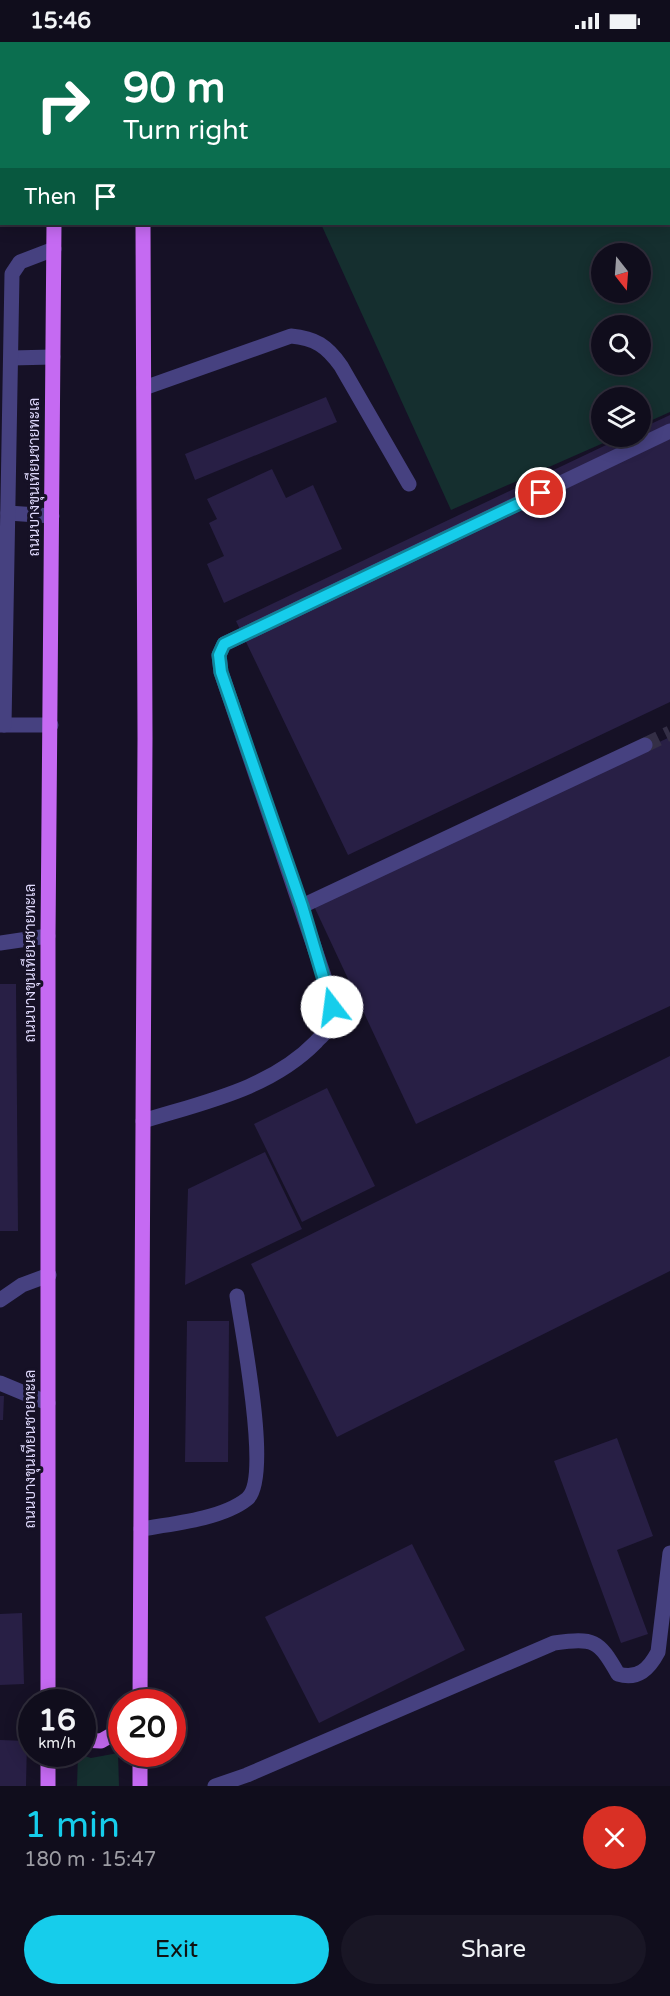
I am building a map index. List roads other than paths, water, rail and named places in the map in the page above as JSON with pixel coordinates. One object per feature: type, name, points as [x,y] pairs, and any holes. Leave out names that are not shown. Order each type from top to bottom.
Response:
[{"type":"main road","name":"ถนนบางขุนเทียนชายทะเล","points":[[48,1689],[48,936],[54,225]]},
{"type":"main road","points":[[140,1689],[143,225]]},
{"type":"main road","points":[[48,1767],[48,1786]]},
{"type":"main road","points":[[140,1767],[140,1786]]},
{"type":"street","points":[[51,725],[2,725],[12,274],[20,262],[54,249]]},
{"type":"street","points":[[144,388],[291,336],[310,338],[329,350],[341,366],[409,484]]},
{"type":"street","points":[[11,358],[53,357]]},
{"type":"street","points":[[143,1121],[212,1100],[265,1079],[303,1055],[329,1028],[332,1007],[302,906],[221,672],[219,655],[224,644],[670,431]]},
{"type":"street","points":[[8,513],[52,516]]},
{"type":"street","points":[[302,906],[645,745]]},
{"type":"street","points":[[0,943],[48,936]]},
{"type":"street","points":[[0,1300],[22,1285],[49,1275]]},
{"type":"street","points":[[141,1529],[192,1521],[218,1512],[248,1499],[257,1481],[259,1453],[237,1296]]},
{"type":"street","points":[[0,1383],[48,1403]]},
{"type":"street","points":[[215,1786],[247,1775],[554,1643],[576,1640],[594,1642],[604,1649],[618,1674],[627,1677],[641,1673],[650,1666],[658,1652],[670,1553]]},
{"type":"tunnel","points":[[645,745],[670,733]]}]
